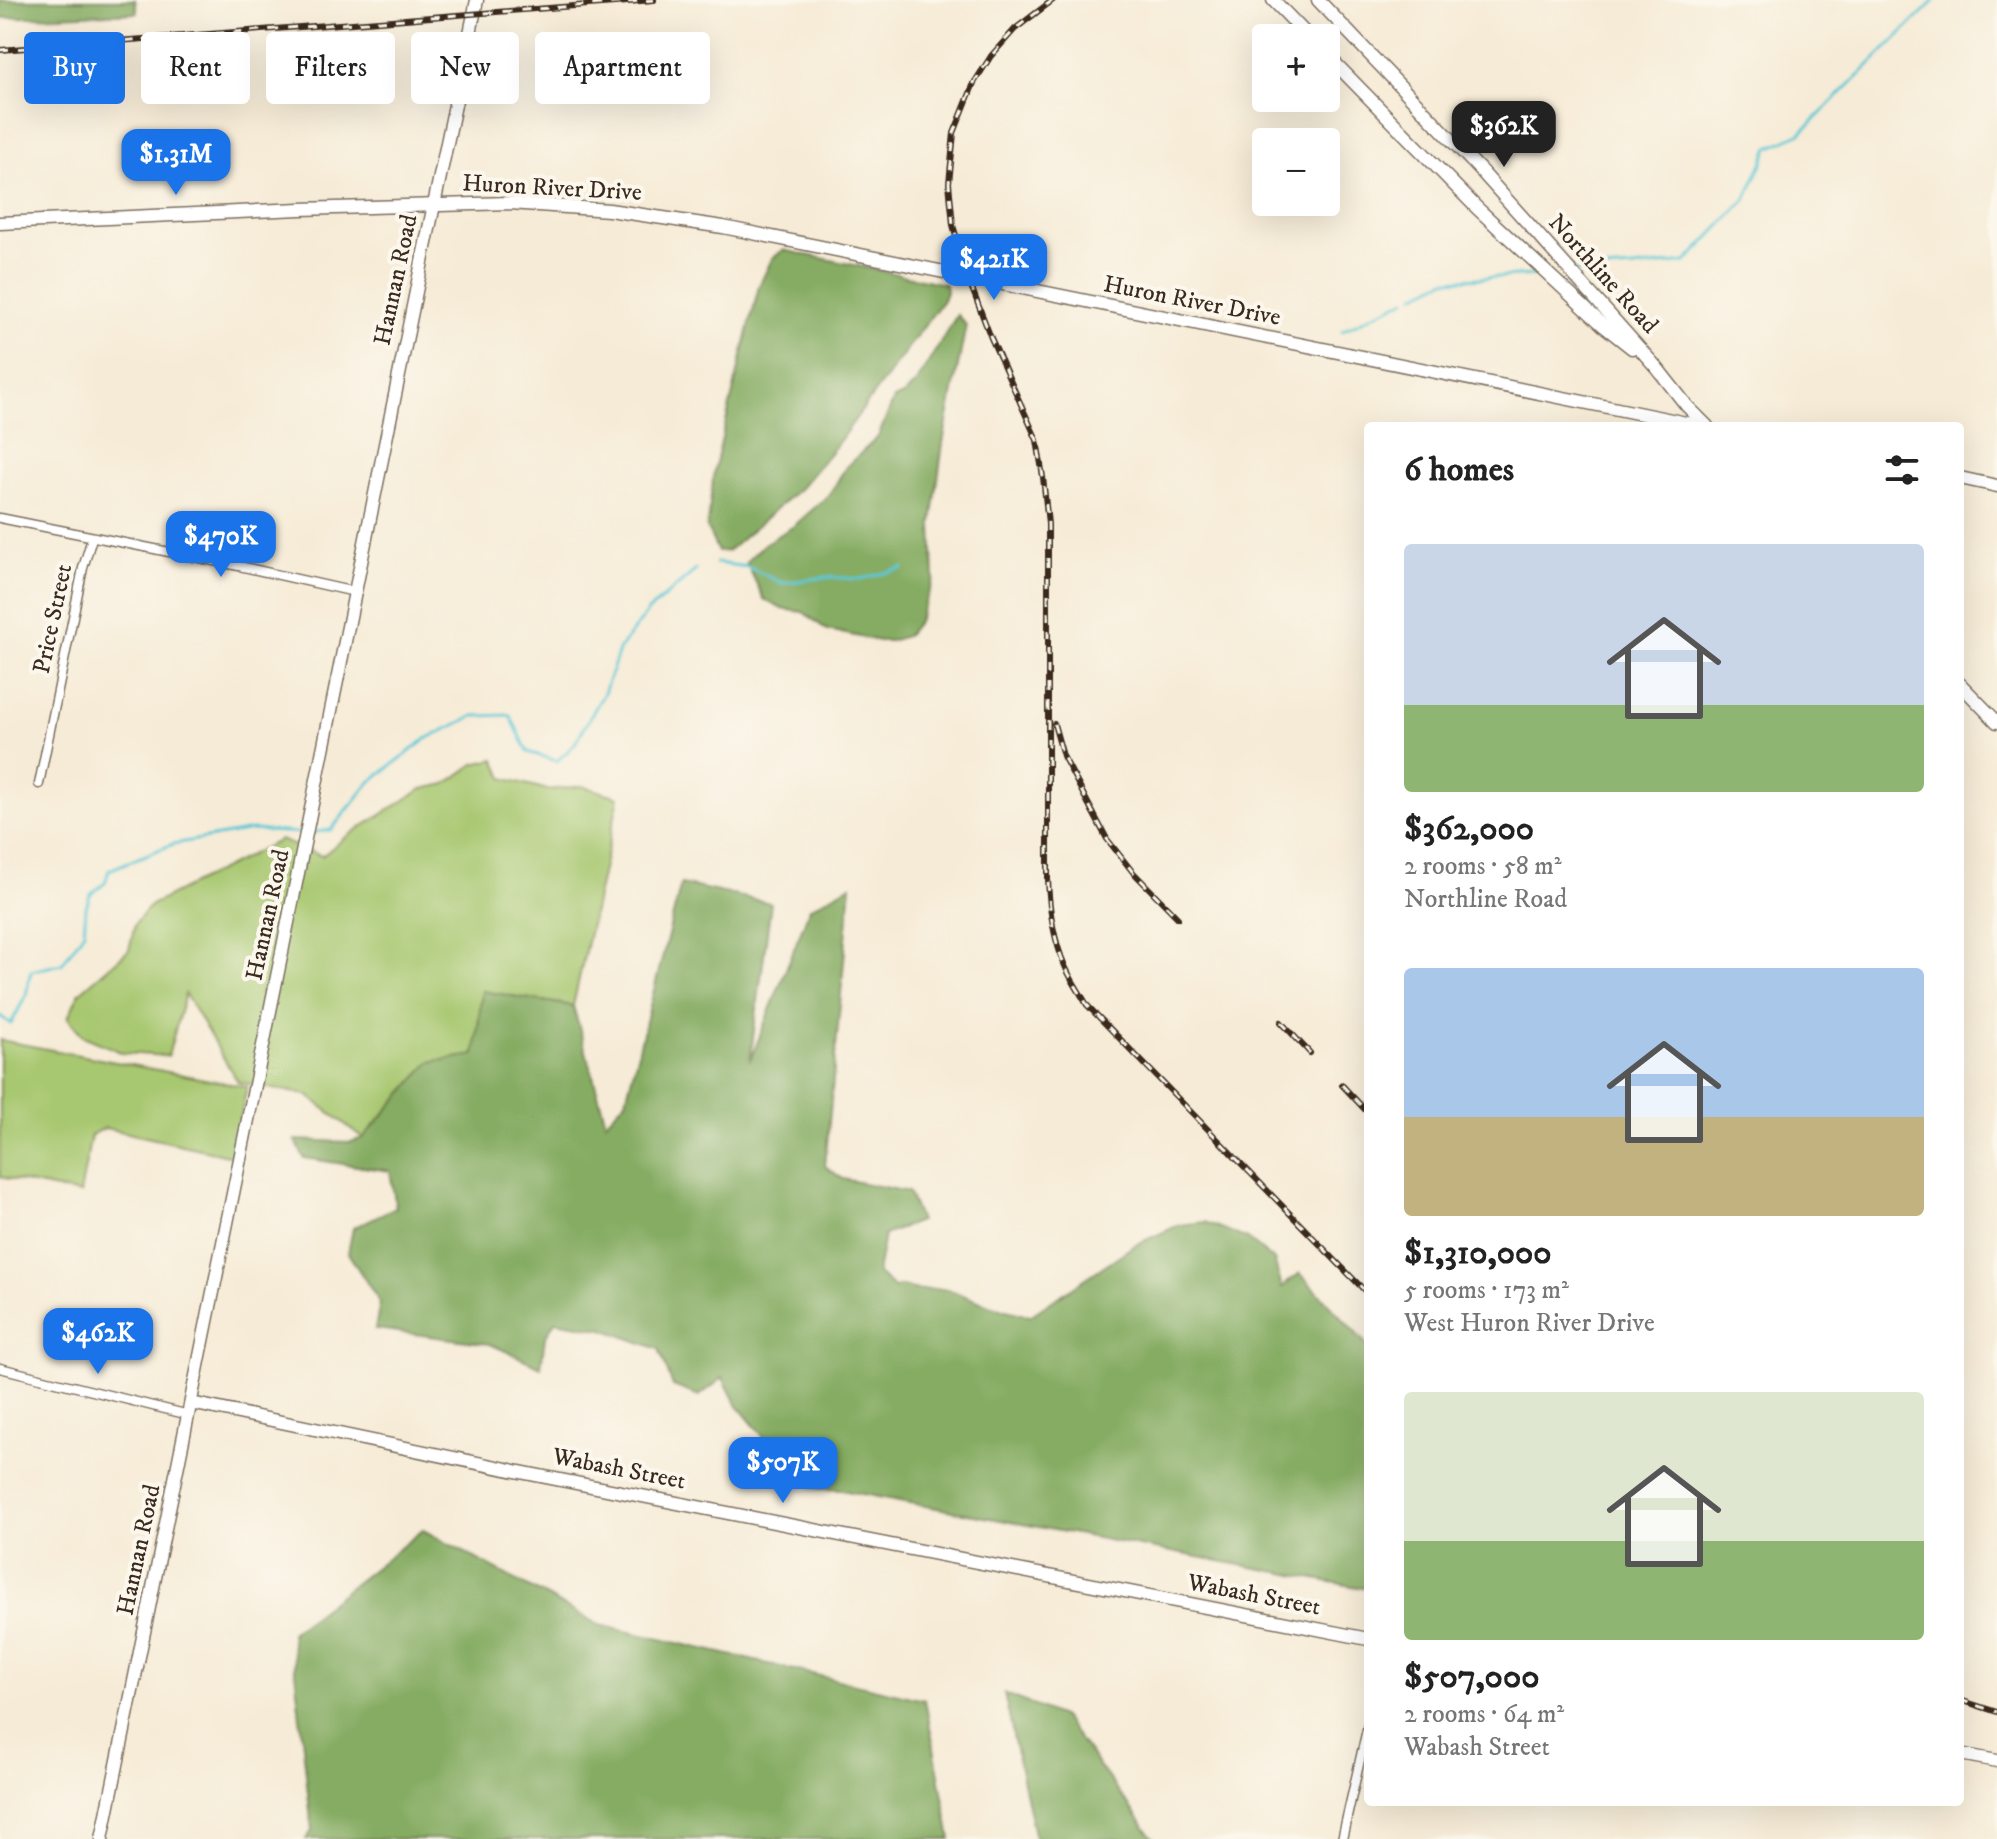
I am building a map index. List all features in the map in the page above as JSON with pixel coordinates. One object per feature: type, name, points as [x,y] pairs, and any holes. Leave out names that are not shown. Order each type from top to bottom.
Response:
[{"type":"street","name":"Hannan Road","points":[[102,1839],[477,0]]},
{"type":"street","points":[[1273,0],[1296,24]]},
{"type":"street","name":"Northline Road","points":[[1318,0],[1483,173],[1657,368],[1701,422]]},
{"type":"street","name":"Northline Road","points":[[1340,68],[1477,208],[1603,325],[1657,368]]},
{"type":"street","name":"Huron River Drive","points":[[0,223],[435,204],[571,206],[723,227],[1684,422]]},
{"type":"street","points":[[1964,479],[1997,486]]},
{"type":"street","points":[[0,518],[92,538]]},
{"type":"street","name":"Price Street","points":[[39,784],[83,568],[92,538],[355,592]]},
{"type":"street","points":[[1964,688],[1997,722]]},
{"type":"street","name":"Wabash Street","points":[[0,1368],[190,1409],[1364,1638]]},
{"type":"street","points":[[1342,1839],[1364,1743]]},
{"type":"street","points":[[1964,1755],[1997,1761]]},
{"type":"green space","points":[[0,0],[135,0],[137,13],[0,18]]},
{"type":"green space","points":[[783,250],[945,284],[946,292],[835,447],[800,488],[728,551],[718,552],[707,528],[714,471],[759,286],[772,259]]},
{"type":"green space","points":[[957,315],[966,325],[943,443],[932,523],[934,579],[918,621],[906,636],[879,641],[827,630],[803,612],[782,609],[764,599],[746,562],[764,544],[794,526],[830,494],[846,467],[878,437],[894,399],[905,394],[916,383]]},
{"type":"green space","points":[[495,759],[503,778],[548,790],[582,786],[619,797],[573,1006],[482,991],[475,1055],[430,1062],[363,1138],[307,1095],[238,1082],[185,994],[168,1056],[123,1053],[83,1036],[68,1018],[79,993],[129,950],[135,924],[151,905],[280,840],[322,856],[346,837],[422,789],[446,784],[474,764]]},
{"type":"green space","points":[[681,884],[771,903],[750,1061],[810,908],[851,885],[825,1166],[843,1179],[908,1192],[920,1221],[884,1235],[877,1273],[894,1288],[947,1289],[994,1307],[1030,1316],[1135,1245],[1179,1225],[1205,1222],[1248,1239],[1274,1260],[1282,1287],[1300,1273],[1364,1342],[1364,1588],[841,1490],[813,1488],[788,1466],[737,1405],[723,1378],[699,1396],[673,1386],[659,1349],[603,1329],[555,1321],[545,1337],[541,1367],[490,1344],[375,1329],[380,1303],[348,1253],[353,1228],[396,1207],[390,1171],[304,1158],[295,1140],[351,1142],[363,1138],[430,1062],[475,1055],[482,991],[573,1006],[606,1122],[626,1100]]},
{"type":"green space","points":[[0,1040],[247,1087],[232,1156],[105,1128],[91,1135],[80,1194],[0,1177]]},
{"type":"green space","points":[[423,1530],[599,1625],[925,1700],[951,1839],[306,1839],[312,1831],[291,1633]]},
{"type":"green space","points":[[1004,1693],[1063,1718],[1154,1839],[1035,1839]]},
{"type":"waterway","points":[[1604,270],[1686,262],[1745,200],[1769,148],[1801,133],[1935,0]]},
{"type":"waterway","points":[[1575,272],[1595,270]]},
{"type":"waterway","points":[[1415,295],[1445,280],[1536,275]]},
{"type":"waterway","points":[[1342,331],[1406,299]]},
{"type":"waterway","points":[[716,563],[748,567],[782,583],[826,577],[861,579],[903,568]]},
{"type":"waterway","points":[[309,833],[331,830],[370,782],[426,739],[474,716],[510,715],[528,752],[557,761],[574,745],[604,693],[620,648],[648,611],[696,570]]},
{"type":"waterway","points":[[0,1016],[11,1024],[26,995],[31,971],[62,964],[84,932],[90,895],[105,883],[109,870],[173,844],[252,830],[301,833]]},
{"type":"railway","points":[[0,50],[654,0]]},
{"type":"railway","points":[[1053,0],[1015,29],[991,56],[974,83],[954,133],[949,183],[953,225],[968,278],[1037,440],[1043,477],[1048,524],[1048,879],[1055,934],[1065,966],[1087,1005],[1364,1290]]},
{"type":"railway","points":[[1054,724],[1063,756],[1107,839],[1132,871],[1178,918]]},
{"type":"railway","points":[[1281,1022],[1310,1053]]},
{"type":"railway","points":[[1342,1085],[1364,1109]]},
{"type":"railway","points":[[1964,1701],[1997,1712]]}]
